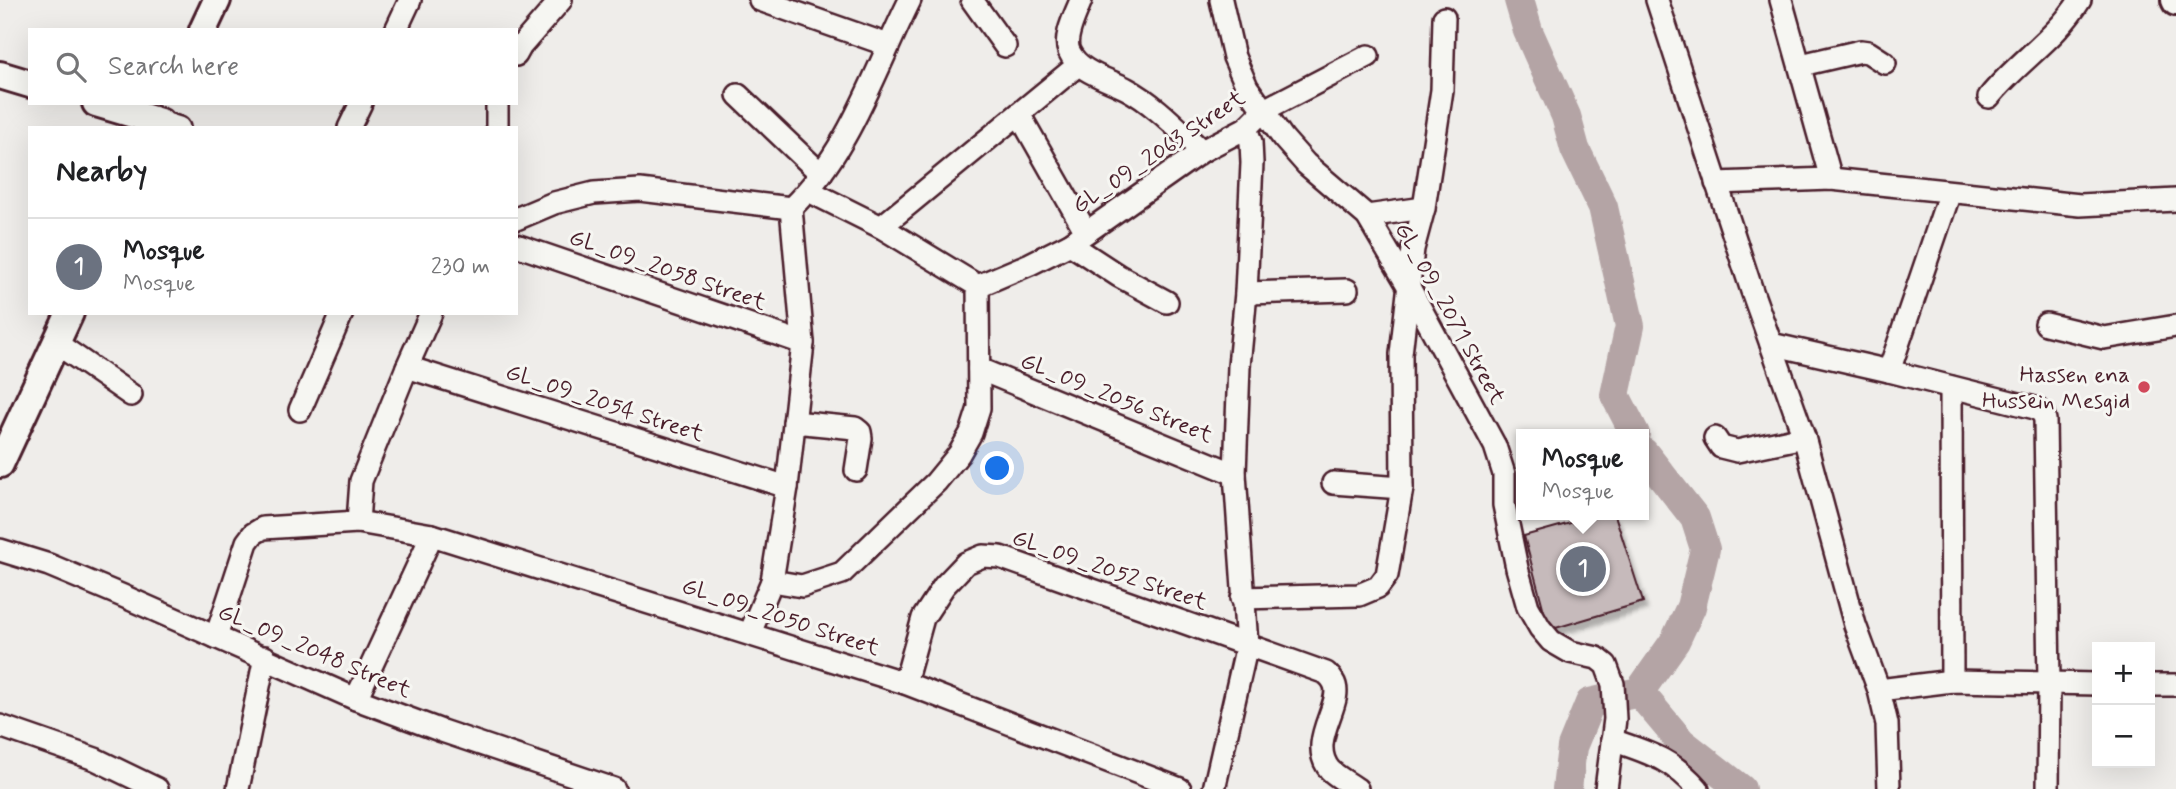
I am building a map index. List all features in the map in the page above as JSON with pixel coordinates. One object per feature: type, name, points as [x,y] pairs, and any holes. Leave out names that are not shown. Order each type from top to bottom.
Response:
[{"type":"main road","points":[[204,28],[217,0]]},
{"type":"main road","points":[[0,75],[28,83]]},
{"type":"main road","points":[[104,105],[166,120]]},
{"type":"main road","points":[[0,464],[69,315]]},
{"type":"street","points":[[397,28],[410,0]]},
{"type":"street","points":[[518,51],[561,0]]},
{"type":"street","points":[[760,0],[888,45]]},
{"type":"street","points":[[750,633],[772,581],[787,487],[803,343],[791,208],[815,183],[852,122],[910,0]]},
{"type":"street","points":[[972,0],[1006,46]]},
{"type":"street","points":[[1081,0],[1067,43],[1078,65],[1129,90],[1160,113],[1202,151]]},
{"type":"street","name":"GL_09_2071 Street","points":[[1221,0],[1234,57],[1247,87],[1283,138],[1306,164],[1367,216],[1495,446],[1504,474],[1504,505],[1528,607],[1551,641],[1570,652],[1597,658],[1606,665],[1613,684],[1613,729]]},
{"type":"street","points":[[1657,0],[1716,183],[1804,436],[1855,625],[1879,690],[1887,724],[1889,789]]},
{"type":"street","points":[[1781,0],[1831,179]]},
{"type":"street","points":[[1989,97],[2011,72],[2052,37],[2080,0]]},
{"type":"street","points":[[1242,598],[1359,594],[1378,587],[1387,575],[1402,488],[1401,354],[1413,249],[1424,208],[1442,90],[1444,18]]},
{"type":"street","points":[[1801,65],[1861,51],[1868,52],[1885,63]]},
{"type":"street","name":"GL_09_2063 Street","points":[[978,286],[1030,264],[1078,238],[1202,151],[1246,128],[1264,110],[1368,56]]},
{"type":"street","points":[[881,227],[1078,65]]},
{"type":"street","points":[[738,95],[815,183],[978,286],[979,408],[971,433],[959,454],[936,482],[842,573],[802,586],[772,581]]},
{"type":"street","points":[[350,126],[360,105]]},
{"type":"street","points":[[496,126],[497,105]]},
{"type":"street","points":[[1019,114],[1078,238],[1119,276],[1167,302]]},
{"type":"street","points":[[1214,789],[1247,645],[1235,474],[1252,163],[1251,142],[1246,128]]},
{"type":"street","points":[[1716,183],[1831,179],[2080,205],[2176,200]]},
{"type":"street","points":[[518,218],[554,204],[594,193],[640,190],[791,208]]},
{"type":"street","points":[[1889,371],[1950,192]]},
{"type":"street","points":[[1367,216],[1424,208]]},
{"type":"street","name":"GL_09_2058 Street","points":[[518,246],[803,343]]},
{"type":"street","points":[[1246,293],[1347,290]]},
{"type":"street","points":[[300,410],[341,315]]},
{"type":"street","points":[[358,522],[360,481],[430,315]]},
{"type":"street","points":[[2046,324],[2104,338],[2176,326]]},
{"type":"street","points":[[56,342],[131,394]]},
{"type":"street","points":[[1771,344],[2035,408],[2043,413],[2049,684],[2048,789]]},
{"type":"street","name":"GL_09_2054 Street","points":[[407,367],[787,487]]},
{"type":"street","name":"GL_09_2056 Street","points":[[979,369],[1235,474]]},
{"type":"street","points":[[1951,387],[1952,681]]},
{"type":"street","points":[[794,422],[855,428],[860,432],[861,438],[856,470]]},
{"type":"street","points":[[1714,438],[1721,447],[1737,451],[1804,436]]},
{"type":"street","points":[[1333,482],[1402,488]]},
{"type":"street","name":"GL_09_2050 Street","points":[[216,637],[241,558],[253,534],[263,528],[358,522],[432,535],[905,683],[1180,789]]},
{"type":"street","points":[[356,699],[432,535]]},
{"type":"street","name":"GL_09_2048 Street","points":[[0,550],[49,565],[356,699],[614,789]]},
{"type":"street","name":"GL_09_2052 Street","points":[[905,683],[923,618],[944,586],[966,563],[983,556],[1000,557],[1326,673],[1335,682],[1336,694],[1322,739],[1323,758],[1331,770],[1357,789]]},
{"type":"street","points":[[238,789],[265,657]]},
{"type":"street","points":[[1879,690],[1952,681],[2092,684]]},
{"type":"street","points":[[2155,685],[2176,685]]},
{"type":"street","points":[[0,726],[94,759],[153,788]]},
{"type":"street","points":[[1606,789],[1613,729],[1659,756],[1687,776],[1698,789]]},
{"type":"building","points":[[1581,520],[1617,520],[1643,602],[1549,630],[1524,536]]},
{"type":"waterway","points":[[1519,0],[1528,31],[1566,116],[1575,149],[1603,207],[1630,326],[1615,395],[1632,429]]},
{"type":"waterway","points":[[1567,789],[1572,747],[1590,703],[1639,692],[1675,641],[1691,607],[1705,549],[1695,518],[1649,459]]},
{"type":"waterway","points":[[1639,692],[1681,742],[1741,789]]},
{"type":"place","name":"Hassen ena Hussein Mesgid","points":[[2144,387]]},
{"type":"place","name":"Mosque","points":[[1583,569]]}]
